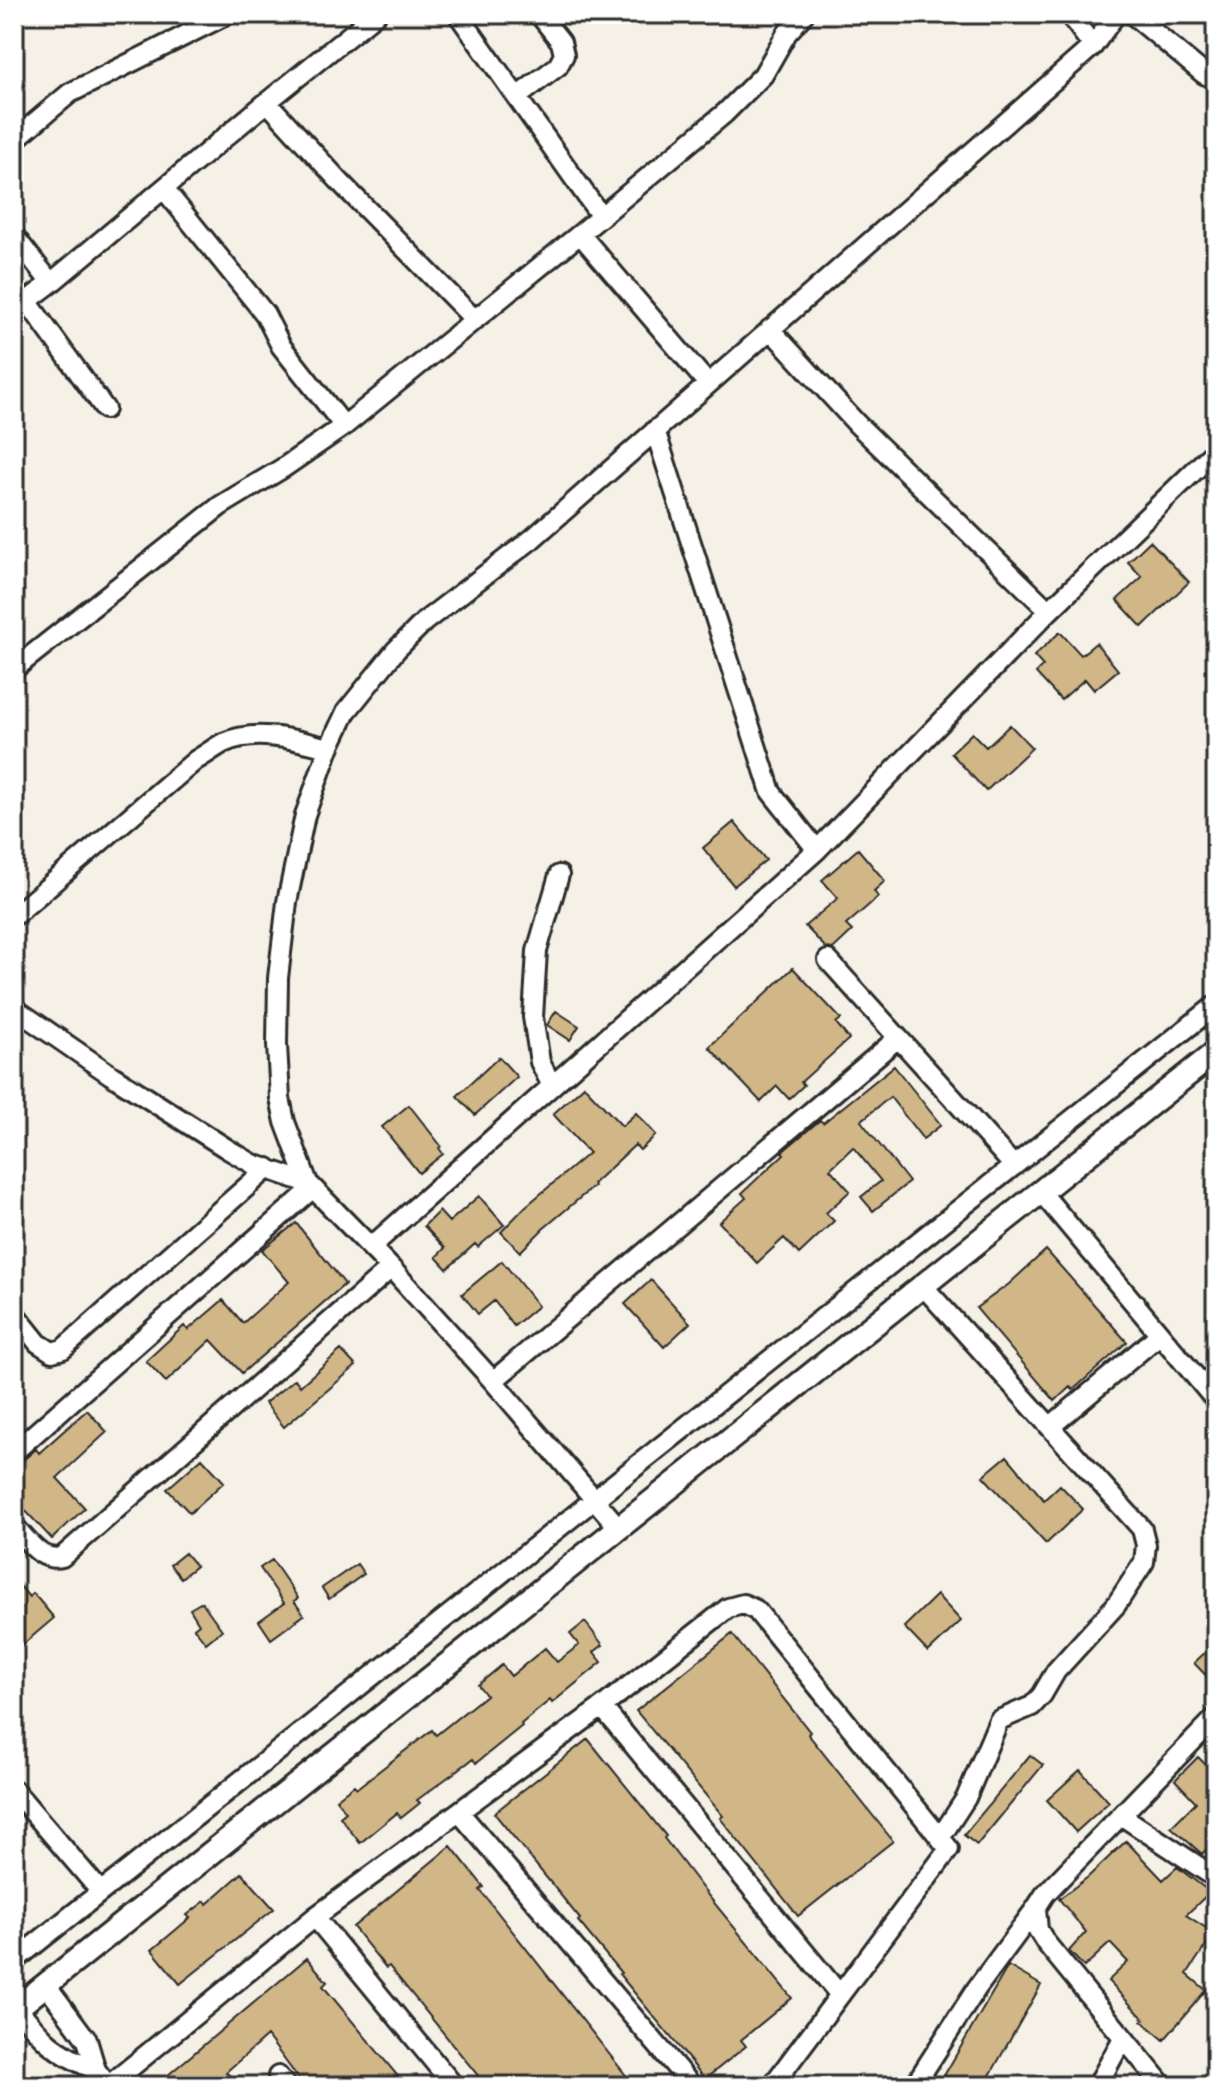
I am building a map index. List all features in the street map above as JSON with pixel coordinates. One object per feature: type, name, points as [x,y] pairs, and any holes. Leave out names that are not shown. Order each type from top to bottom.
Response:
[{"type":"main road","points":[[15,2008],[1216,1052]]},
{"type":"street","points":[[14,140],[70,93],[228,14]]},
{"type":"street","points":[[105,409],[20,306],[376,14]]},
{"type":"street","points":[[458,14],[600,215]]},
{"type":"street","points":[[517,97],[558,66],[564,55],[561,42],[539,14]]},
{"type":"street","points":[[14,669],[220,506],[344,426],[580,234],[725,113],[763,75],[787,33],[804,14]]},
{"type":"street","points":[[1069,14],[1093,46]]},
{"type":"street","points":[[311,1186],[285,1122],[280,1098],[278,978],[287,902],[305,815],[329,748],[346,712],[396,650],[425,621],[532,539],[1093,46],[1116,14]]},
{"type":"street","points":[[1132,14],[1204,74],[1216,80]]},
{"type":"street","points":[[267,102],[475,320]]},
{"type":"street","points":[[164,189],[265,314],[281,346],[344,426]]},
{"type":"street","points":[[580,234],[708,384]]},
{"type":"street","points":[[14,236],[51,283]]},
{"type":"street","points":[[770,329],[857,424],[1049,611]]},
{"type":"street","points":[[655,430],[771,792],[817,850]]},
{"type":"street","points":[[372,1246],[817,850],[1049,611],[1216,450]]},
{"type":"street","points":[[14,916],[196,760],[225,742],[252,736],[281,737],[329,748]]},
{"type":"street","points":[[552,1086],[540,1062],[533,1017],[537,951],[559,875]]},
{"type":"street","points":[[828,960],[1014,1166]]},
{"type":"street","points":[[14,1961],[1216,1005]]},
{"type":"street","points":[[14,1008],[111,1075],[229,1150],[253,1164],[311,1186],[372,1246],[619,1528]]},
{"type":"street","points":[[493,1381],[898,1038]]},
{"type":"street","points":[[14,1313],[38,1343],[52,1352],[63,1349],[268,1168]]},
{"type":"street","points":[[14,1452],[311,1186]]},
{"type":"street","points":[[1041,1192],[1216,1401]]},
{"type":"street","points":[[14,1526],[41,1555],[51,1559],[62,1557],[391,1268]]},
{"type":"street","points":[[923,1286],[1142,1529],[1146,1545],[1144,1562],[1116,1605],[1056,1671],[1042,1695],[1032,1706],[999,1720],[966,1798],[940,1838]]},
{"type":"street","points":[[1051,1426],[1159,1335]]},
{"type":"street","points":[[46,1985],[87,2040],[96,2070],[108,2086],[315,1917],[602,1707],[728,1608],[743,1604],[756,1610],[949,1849],[772,2086]]},
{"type":"street","points":[[602,1707],[840,1995]]},
{"type":"street","points":[[914,2086],[977,1988],[1045,1894],[1216,1717]]},
{"type":"street","points":[[14,1790],[101,1892]]},
{"type":"street","points":[[460,1813],[692,2086]]},
{"type":"street","points":[[1122,1816],[1216,1878]]},
{"type":"street","points":[[1036,1908],[1038,1930],[1046,1943],[1163,2086]]},
{"type":"street","points":[[315,1917],[454,2086]]},
{"type":"street","points":[[15,2008],[62,2056],[96,2070]]},
{"type":"street","points":[[1097,2086],[1123,2038]]},
{"type":"building","points":[[1150,541],[1189,582],[1142,627],[1117,600],[1142,577],[1128,562]]},
{"type":"building","points":[[1060,632],[1081,655],[1096,643],[1118,670],[1094,690],[1085,679],[1061,700],[1036,673],[1043,666],[1034,656]]},
{"type":"building","points":[[1010,725],[1032,748],[986,791],[951,753],[972,733],[986,747]]},
{"type":"building","points":[[734,822],[766,860],[734,886],[703,848]]},
{"type":"building","points":[[858,849],[885,881],[874,891],[878,897],[846,925],[852,931],[833,949],[826,948],[805,926],[838,898],[822,880]]},
{"type":"building","points":[[793,968],[841,1019],[836,1023],[849,1039],[801,1082],[804,1085],[789,1099],[777,1086],[761,1102],[709,1047]]},
{"type":"building","points":[[556,1011],[579,1026],[570,1040],[547,1025]]},
{"type":"building","points":[[499,1057],[517,1077],[475,1115],[457,1096]]},
{"type":"building","points":[[894,1066],[941,1125],[923,1139],[890,1097],[861,1121],[909,1182],[873,1211],[861,1197],[881,1181],[853,1147],[830,1169],[850,1191],[826,1213],[834,1221],[799,1254],[784,1238],[757,1263],[719,1222],[746,1198],[742,1193],[784,1154],[782,1152]]},
{"type":"building","points":[[584,1086],[622,1126],[636,1113],[656,1135],[640,1150],[635,1145],[520,1252],[501,1232],[525,1207],[589,1153],[553,1114]]},
{"type":"building","points":[[409,1105],[441,1146],[439,1148],[443,1154],[419,1173],[382,1127]]},
{"type":"building","points":[[479,1196],[504,1225],[478,1247],[475,1244],[447,1269],[436,1257],[445,1248],[424,1226],[439,1211],[449,1222]]},
{"type":"building","points":[[296,1223],[345,1284],[242,1373],[211,1340],[166,1382],[146,1361],[184,1326],[188,1330],[223,1300],[243,1323],[289,1282],[262,1250]]},
{"type":"building","points":[[1046,1250],[1127,1342],[1073,1390],[1070,1387],[1055,1401],[976,1308],[1009,1284]]},
{"type":"building","points":[[502,1261],[538,1306],[514,1326],[494,1301],[478,1314],[462,1294]]},
{"type":"building","points":[[651,1280],[690,1323],[664,1347],[625,1304]]},
{"type":"building","points":[[341,1350],[356,1366],[284,1427],[265,1403],[295,1379],[300,1386]]},
{"type":"building","points":[[87,1410],[107,1432],[57,1478],[85,1508],[52,1539],[21,1506],[14,1513],[14,1468],[36,1449],[39,1453]]},
{"type":"building","points":[[1007,1456],[1044,1500],[1060,1485],[1083,1509],[1046,1544],[983,1476]]},
{"type":"building","points":[[202,1458],[224,1482],[190,1513],[167,1489]]},
{"type":"building","points":[[185,1553],[196,1566],[181,1578],[170,1565]]},
{"type":"building","points":[[272,1560],[298,1598],[294,1601],[304,1615],[271,1639],[259,1621],[284,1603],[260,1568]]},
{"type":"building","points":[[357,1564],[364,1574],[329,1599],[322,1588]]},
{"type":"building","points":[[14,1579],[29,1597],[33,1593],[54,1618],[14,1652]]},
{"type":"building","points":[[937,1595],[961,1621],[928,1652],[904,1627]]},
{"type":"building","points":[[202,1602],[222,1630],[206,1643],[194,1628],[199,1624],[190,1609]]},
{"type":"building","points":[[585,1622],[603,1645],[594,1652],[602,1662],[552,1703],[550,1700],[476,1763],[473,1759],[417,1800],[420,1803],[401,1818],[397,1813],[360,1843],[340,1817],[346,1812],[336,1799],[354,1785],[357,1788],[432,1730],[436,1735],[486,1695],[478,1685],[502,1665],[511,1676],[545,1648],[557,1662],[579,1645],[570,1634]]},
{"type":"building","points":[[732,1634],[893,1841],[798,1916],[720,1818],[723,1816],[636,1711]]},
{"type":"building","points":[[1216,1642],[1216,1686],[1194,1663]]},
{"type":"building","points":[[588,1739],[666,1836],[664,1838],[706,1893],[792,1998],[741,2040],[746,2046],[705,2079],[494,1813]]},
{"type":"building","points":[[1030,1755],[1043,1765],[977,1845],[964,1835]]},
{"type":"building","points":[[1198,1757],[1216,1775],[1216,1839],[1202,1854],[1171,1827],[1196,1802],[1175,1780]]},
{"type":"building","points":[[1080,1770],[1109,1802],[1076,1832],[1047,1800]]},
{"type":"building","points":[[1126,1841],[1163,1880],[1177,1867],[1210,1892],[1186,1915],[1214,1933],[1187,1974],[1206,1990],[1164,2040],[1142,2021],[1144,2019],[1108,1981],[1128,1962],[1110,1943],[1084,1967],[1069,1951],[1086,1932],[1059,1899]]},
{"type":"building","points":[[451,1846],[484,1887],[480,1890],[628,2078],[618,2086],[470,2086],[480,2078],[389,1966],[386,1968],[353,1927]]},
{"type":"building","points":[[242,1873],[274,1909],[180,1984],[152,1950],[190,1918],[187,1915],[205,1901],[207,1904]]},
{"type":"building","points":[[307,1958],[327,1982],[323,1986],[406,2086],[304,2086],[267,2036],[226,2072],[239,2086],[155,2086]]},
{"type":"building","points":[[1008,1966],[1041,1985],[984,2086],[938,2086]]}]
